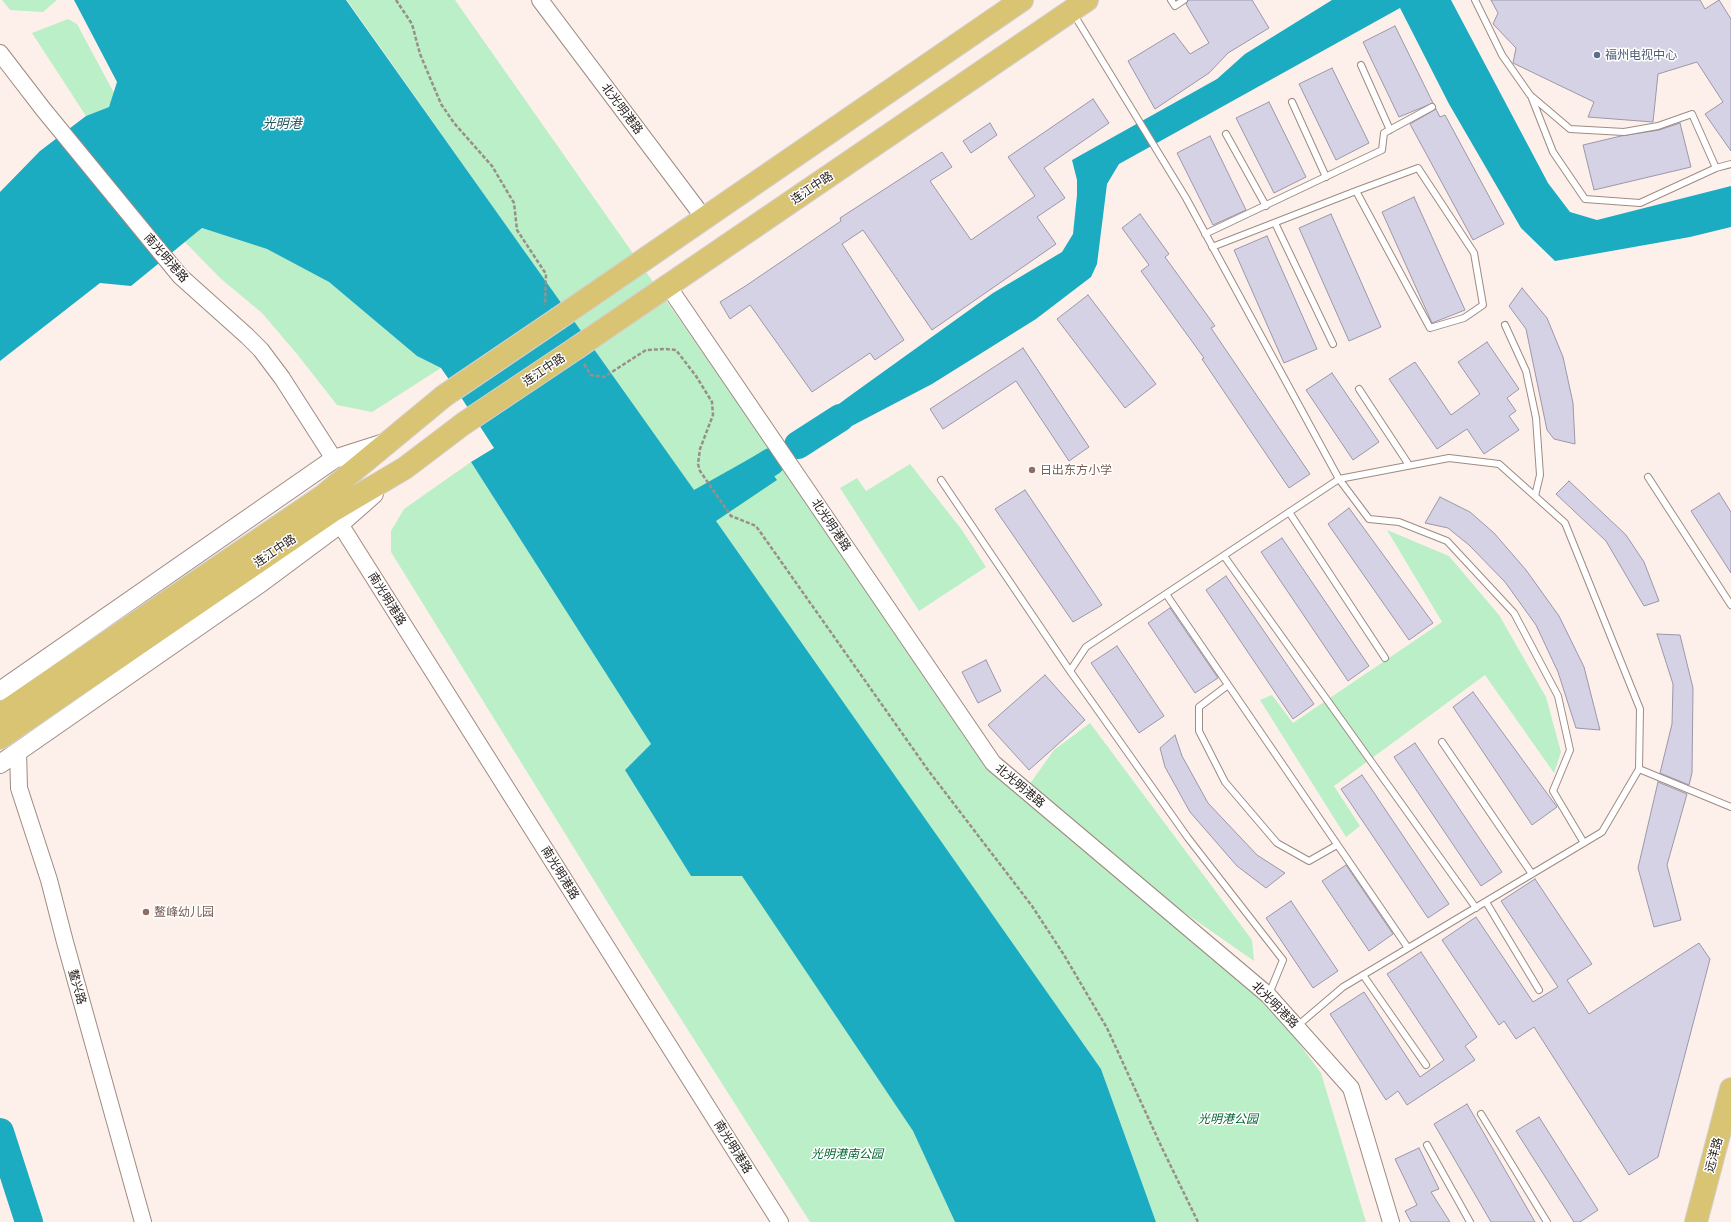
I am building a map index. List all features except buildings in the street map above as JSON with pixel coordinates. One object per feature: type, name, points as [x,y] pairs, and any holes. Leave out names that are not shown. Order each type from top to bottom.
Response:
[{"type":"highway","name":"连江中路","points":[[0,738],[333,510],[388,442],[444,396],[553,314],[704,218],[1022,0]]},
{"type":"highway","name":"连江中路","points":[[0,716],[333,510],[404,468],[463,424],[580,354],[668,286],[1079,5]]},
{"type":"highway","name":"远洋路","points":[[1696,1222],[1731,1089]]},
{"type":"main road","points":[[0,691],[334,459],[388,442]]},
{"type":"main road","points":[[0,764],[262,582],[333,510]]},
{"type":"street","name":"北光明港路","points":[[540,0],[704,218]]},
{"type":"street","name":"南光明港路","points":[[0,53],[165,259],[196,292],[261,350],[282,378],[334,459]]},
{"type":"street","name":"北光明港路","points":[[668,286],[993,763],[1268,995],[1351,1088],[1391,1222]]},
{"type":"street","name":"南光明港路","points":[[333,510],[780,1222]]},
{"type":"street","name":"鳌兴路","points":[[18,751],[19,788],[49,880],[143,1222]]},
{"type":"lane","points":[[1171,0],[1175,6],[1184,0]]},
{"type":"lane","points":[[1476,0],[1502,55],[1530,95],[1553,152],[1585,199],[1640,203],[1716,168],[1731,164]]},
{"type":"lane","points":[[1079,5],[1135,113],[1170,174],[1186,198],[1339,479],[1368,519],[1399,522],[1447,541],[1514,613],[1558,696],[1570,750],[1553,791],[1584,843]]},
{"type":"lane","points":[[1361,66],[1390,130]]},
{"type":"lane","points":[[1530,95],[1570,129],[1624,132],[1658,126],[1692,114],[1716,168]]},
{"type":"lane","points":[[1292,102],[1326,177]]},
{"type":"lane","points":[[1205,234],[1382,150],[1384,133],[1432,107]]},
{"type":"lane","points":[[1226,134],[1266,206]]},
{"type":"lane","points":[[1212,247],[1356,191],[1418,168],[1474,253],[1483,305],[1464,318],[1430,328],[1356,191]]},
{"type":"lane","points":[[1275,223],[1333,344]]},
{"type":"lane","points":[[1505,326],[1526,371],[1536,418],[1540,475],[1535,496]]},
{"type":"lane","points":[[1359,389],[1409,465]]},
{"type":"lane","points":[[1070,671],[1086,648],[1339,479],[1448,458],[1499,464],[1565,524],[1640,709],[1639,769],[1602,832],[1343,987],[1296,1027]]},
{"type":"lane","points":[[1648,477],[1731,605]]},
{"type":"lane","points":[[941,480],[1070,671],[1188,838],[1283,960],[1268,995]]},
{"type":"lane","points":[[1289,512],[1385,658]]},
{"type":"lane","points":[[1224,556],[1476,908]]},
{"type":"lane","points":[[1166,594],[1408,948]]},
{"type":"lane","points":[[1228,685],[1199,707],[1199,731],[1225,782],[1278,843],[1309,861],[1337,845]]},
{"type":"lane","points":[[1442,742],[1532,874]]},
{"type":"lane","points":[[1639,769],[1731,807]]},
{"type":"lane","points":[[1486,902],[1539,990]]},
{"type":"lane","points":[[1363,975],[1426,1066]]},
{"type":"lane","points":[[1481,1114],[1547,1222]]},
{"type":"lane","points":[[1427,1145],[1470,1222]]},
{"type":"path","points":[[396,0],[412,24],[420,54],[441,104],[454,123],[492,166],[514,203],[517,230],[546,274],[544,304],[553,314]]},
{"type":"path","points":[[580,354],[591,375],[604,377],[646,350],[666,348],[676,350],[696,376],[712,402],[713,415],[700,449],[698,464],[700,471],[731,516],[756,526],[928,770],[1032,906],[1107,1028],[1198,1222]]},
{"type":"green space","points":[[2,0],[57,0],[43,12],[10,10]]},
{"type":"green space","name":"光明港公园","points":[[347,0],[455,0],[762,437],[991,772],[1274,1010],[1321,1073],[1366,1222],[1156,1222],[1101,1069]]},
{"type":"green space","points":[[68,19],[77,24],[114,93],[109,107],[86,116],[32,33]]},
{"type":"green space","points":[[202,228],[267,249],[329,282],[417,356],[441,368],[372,412],[337,405],[297,354],[262,313],[220,278],[185,242]]},
{"type":"green space","name":"光明港南公园","points":[[471,462],[651,744],[625,770],[691,876],[742,875],[913,1131],[955,1222],[810,1222],[634,945],[391,552],[391,531],[404,509]]},
{"type":"green space","points":[[910,464],[962,530],[986,567],[919,611],[840,488],[857,478],[866,491]]},
{"type":"green space","points":[[1387,530],[1449,556],[1499,615],[1546,697],[1561,752],[1554,773],[1485,675],[1334,786],[1360,826],[1346,837],[1260,700],[1272,695],[1293,723],[1442,622]]},
{"type":"green space","points":[[1090,723],[1252,940],[1254,961],[1168,901],[1029,785],[1054,750]]},
{"type":"water","name":"光明港","points":[[74,0],[346,0],[694,490],[758,454],[777,480],[716,521],[1101,1069],[1156,1222],[955,1222],[913,1131],[742,876],[691,876],[625,770],[651,744],[471,462],[494,448],[457,391],[441,368],[417,356],[329,282],[267,249],[202,228],[131,286],[100,283],[0,361],[0,192],[40,151],[86,116],[109,107],[117,82]]},
{"type":"water","points":[[1332,0],[1451,0],[1548,183],[1570,212],[1597,220],[1731,186],[1731,227],[1690,237],[1555,261],[1521,228],[1449,104],[1400,8],[1119,164],[1107,184],[1097,264],[1091,277],[1036,319],[932,384],[821,442],[807,439],[809,426],[851,395],[993,293],[1062,252],[1073,234],[1077,180],[1072,160],[1217,79],[1245,54]]},
{"type":"waterway","points":[[798,445],[840,418]]},
{"type":"waterway","points":[[733,486],[771,462]]},
{"type":"waterway","points":[[0,1132],[29,1222]]},
{"type":"place","name":"福州电视中心","points":[[1597,55]]},
{"type":"place","name":"日出东方小学","points":[[1032,470]]},
{"type":"place","name":"鳌峰幼儿园","points":[[146,912]]}]
